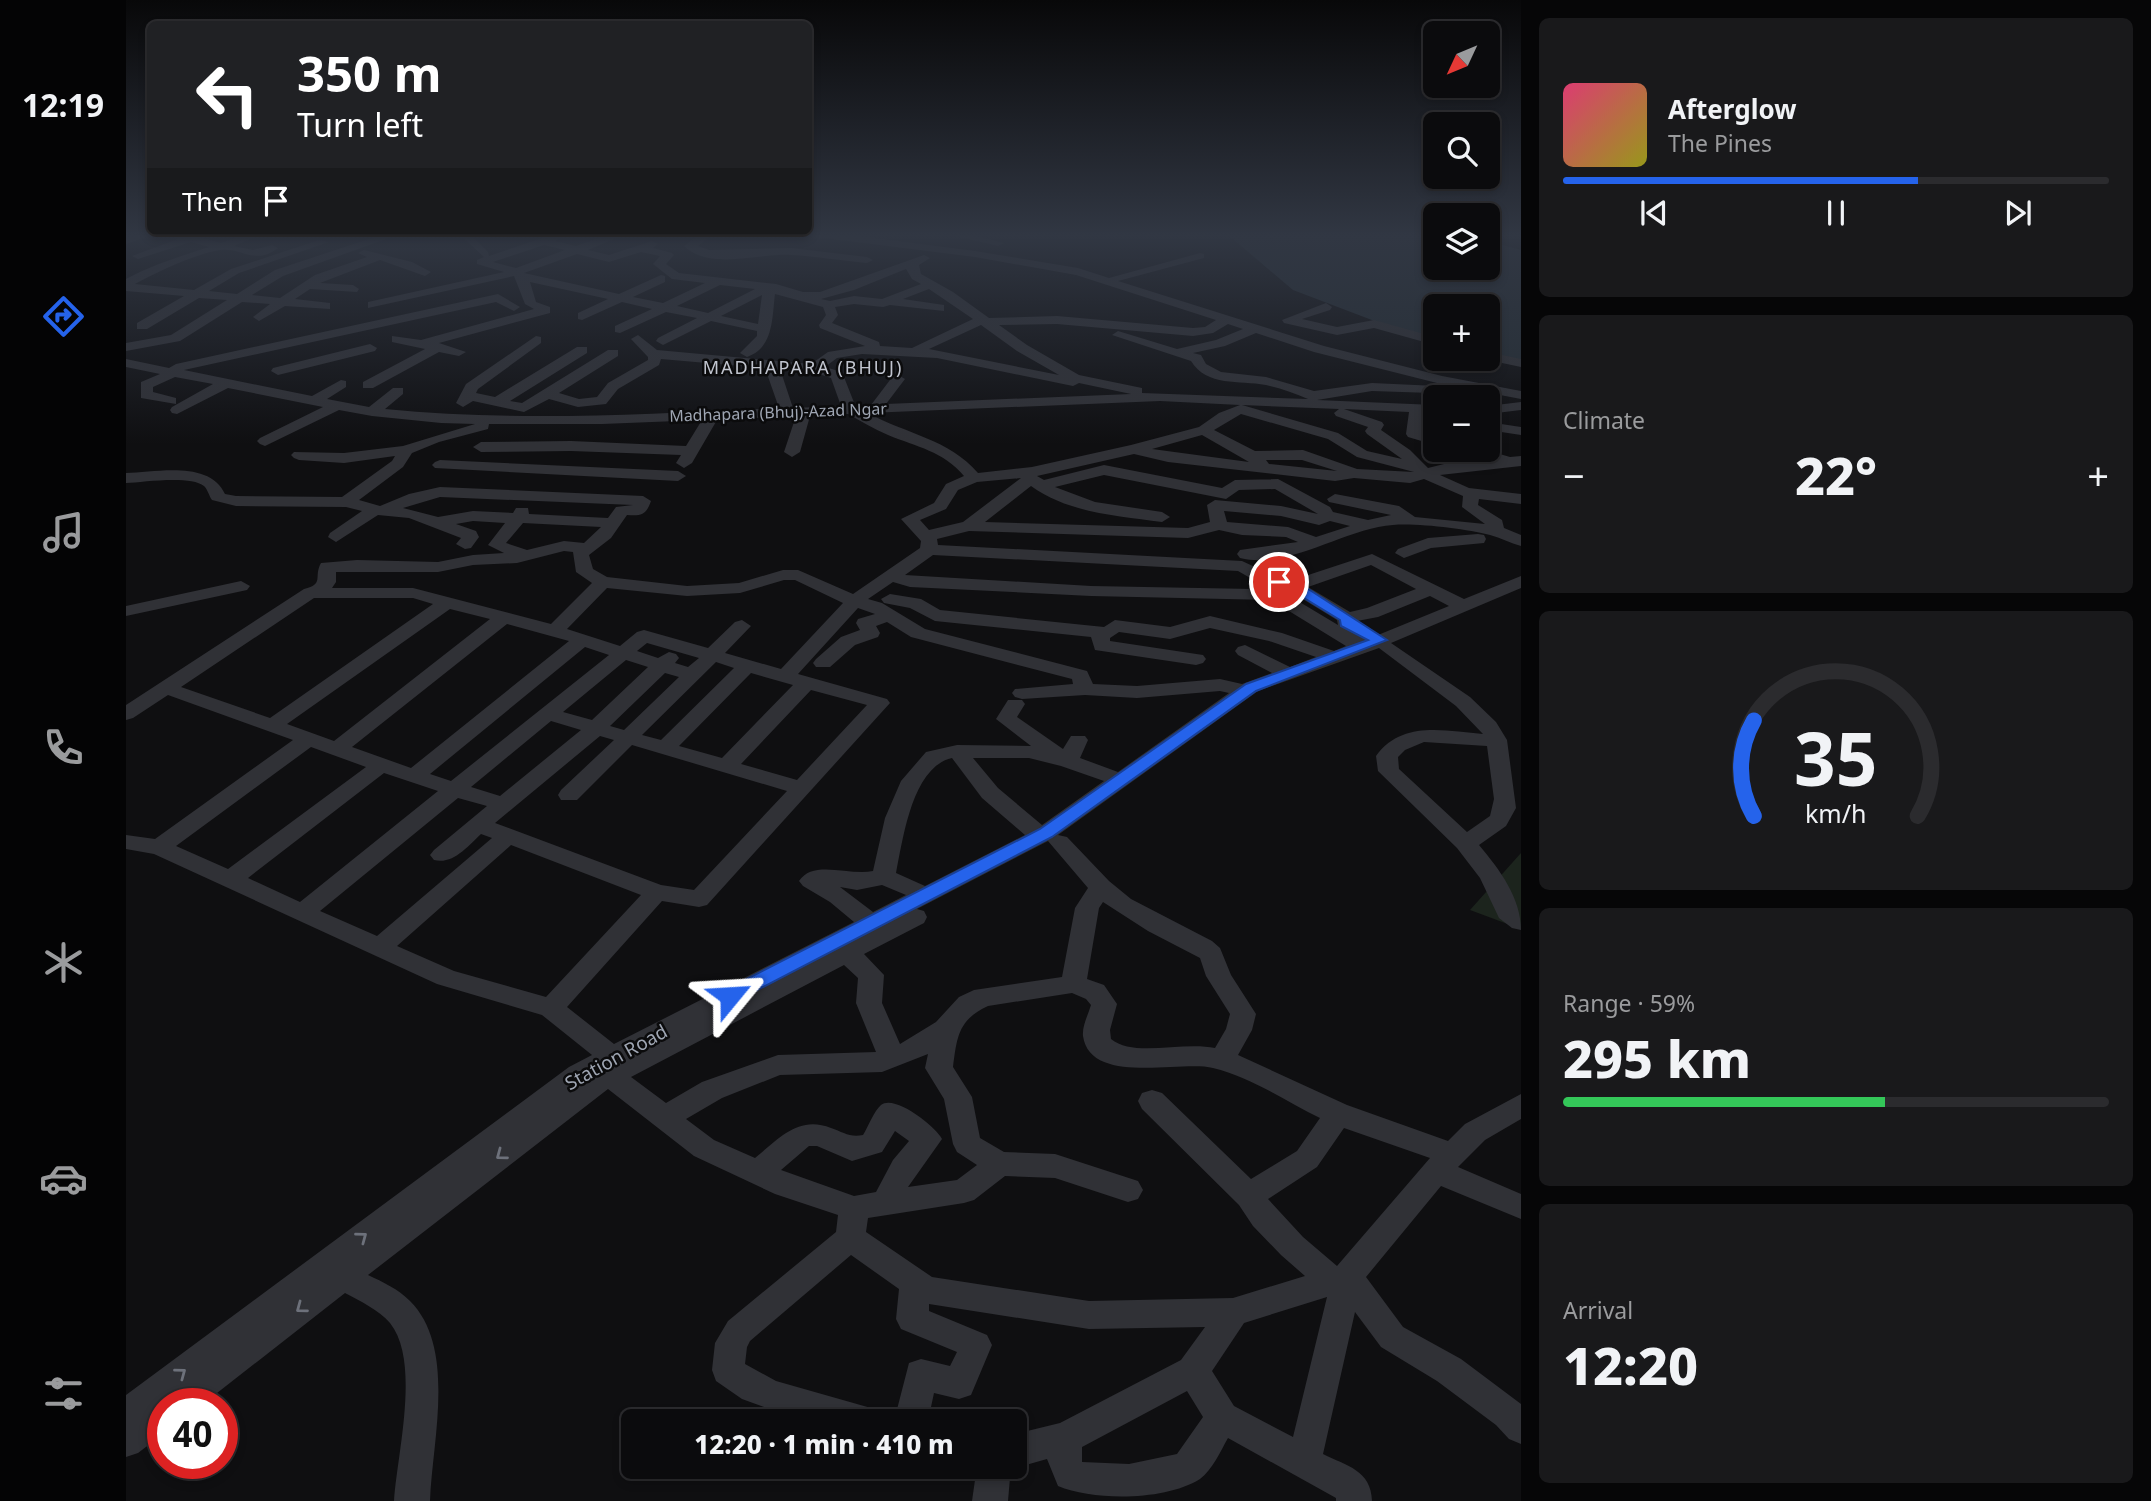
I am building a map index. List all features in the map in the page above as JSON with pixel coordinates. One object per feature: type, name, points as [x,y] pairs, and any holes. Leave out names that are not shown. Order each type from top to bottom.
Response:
[{"type":"street","points":[[142,326],[179,304]]},
{"type":"street","points":[[126,347],[176,338],[230,304]]},
{"type":"street","points":[[258,317],[278,304]]},
{"type":"street","points":[[304,304],[326,306]]},
{"type":"street","points":[[372,305],[376,304]]},
{"type":"street","points":[[126,361],[178,369],[471,304]]},
{"type":"street","points":[[509,304],[514,307]]},
{"type":"street","points":[[421,344],[546,310],[531,304]]},
{"type":"street","points":[[538,307],[545,304]]},
{"type":"street","points":[[582,316],[608,304]]},
{"type":"street","points":[[644,304],[756,327]]},
{"type":"street","points":[[620,329],[671,304]]},
{"type":"street","points":[[663,341],[735,304]]},
{"type":"street","points":[[747,353],[763,337],[765,304]]},
{"type":"street","points":[[828,304],[832,315],[825,325],[885,348]]},
{"type":"street","points":[[909,304],[940,309]]},
{"type":"street","points":[[961,304],[1021,348],[1074,380]]},
{"type":"street","points":[[1180,304],[1399,370],[1476,385]]},
{"type":"street","points":[[1191,304],[1260,328]]},
{"type":"street","points":[[1177,353],[1220,343],[1326,307]]},
{"type":"street","points":[[449,309],[463,318]]},
{"type":"street","points":[[400,319],[415,331]]},
{"type":"street","points":[[915,351],[986,320],[1062,321],[1193,332],[1208,330],[1227,319]]},
{"type":"street","points":[[1289,320],[1337,331],[1374,324],[1423,338]]},
{"type":"street","points":[[1062,321],[1196,358],[1199,366],[1211,373],[1232,379],[1264,380],[1377,425],[1372,431],[1405,453],[1421,470]]},
{"type":"street","points":[[205,409],[222,399],[273,386],[370,348],[345,331]]},
{"type":"street","points":[[397,339],[459,352]]},
{"type":"street","points":[[601,401],[613,386],[654,362],[652,354],[638,339]]},
{"type":"street","points":[[470,396],[471,387],[536,340]]},
{"type":"street","points":[[368,385],[438,347]]},
{"type":"street","points":[[814,368],[822,359],[847,351],[885,348],[915,351],[1172,398]]},
{"type":"street","points":[[499,401],[582,350]]},
{"type":"street","points":[[440,419],[470,396],[524,408],[614,353]]},
{"type":"street","points":[[652,354],[814,368],[837,375],[849,409],[895,432],[950,452],[960,459],[974,478]]},
{"type":"street","name":"Madhapara (Bhuj)-Azad Ngar","points":[[126,361],[229,384],[273,386],[313,401],[372,412],[440,419],[625,419],[1172,398],[1290,403],[1314,400],[1423,409]]},
{"type":"street","points":[[1488,385],[1514,362]]},
{"type":"street","points":[[366,363],[397,370]]},
{"type":"street","points":[[771,364],[787,412]]},
{"type":"street","points":[[173,373],[146,385],[146,396],[174,406],[247,376]]},
{"type":"street","points":[[876,408],[898,379]]},
{"type":"street","points":[[1065,401],[1074,380]]},
{"type":"street","points":[[313,401],[341,384]]},
{"type":"street","points":[[273,386],[306,385]]},
{"type":"street","points":[[1314,400],[1382,386],[1423,389]]},
{"type":"street","points":[[1500,389],[1521,393]]},
{"type":"street","points":[[372,412],[398,391]]},
{"type":"street","points":[[548,394],[578,403],[601,401],[625,419]]},
{"type":"street","points":[[1220,400],[1241,409],[1333,436],[1362,454],[1421,470],[1472,493],[1521,499]]},
{"type":"street","points":[[265,441],[338,405]]},
{"type":"street","points":[[1500,409],[1521,406]]},
{"type":"street","points":[[728,765],[855,601],[891,576],[928,543],[966,527],[1032,479],[1204,430],[1224,416],[1241,409]]},
{"type":"street","points":[[1418,409],[1413,434],[1423,437]]},
{"type":"street","points":[[792,452],[805,410]]},
{"type":"street","points":[[684,463],[713,414]]},
{"type":"street","points":[[405,450],[396,432],[410,416]]},
{"type":"street","points":[[299,455],[344,458],[405,450],[434,439],[509,419]]},
{"type":"street","points":[[1500,428],[1521,431]]},
{"type":"street","points":[[1204,430],[1259,462],[1267,486]]},
{"type":"street","points":[[481,447],[571,446],[684,463]]},
{"type":"street","points":[[526,556],[509,552],[497,545],[499,538],[521,517],[571,446]]},
{"type":"street","points":[[1134,449],[1168,457],[1259,462],[1335,476],[1361,474],[1410,478],[1421,470],[1516,461]]},
{"type":"street","points":[[346,502],[398,464],[405,450]]},
{"type":"street","points":[[440,465],[556,470],[684,463]]},
{"type":"street","points":[[126,478],[195,477],[213,485],[218,497],[236,501],[346,502],[378,511],[411,513],[470,535],[465,544]]},
{"type":"street","points":[[1316,543],[1287,532],[1242,530],[1219,525],[1188,533],[1072,489],[1032,479],[974,478],[952,487],[940,506],[909,519],[928,543],[965,553],[1242,566],[1264,578],[1294,586],[1347,618],[1372,613],[1431,581]]},
{"type":"street","points":[[1072,489],[1168,494],[1173,484],[1226,494],[1235,485],[1278,484],[1324,510],[1327,515],[1368,525]]},
{"type":"street","points":[[1072,489],[1088,558],[1091,591]]},
{"type":"street","points":[[336,537],[378,511],[415,497],[440,492],[643,500],[639,511],[622,510],[605,534],[579,558],[585,572],[603,582],[687,591],[740,588],[791,574],[808,578],[855,601],[876,607],[915,603],[978,639],[971,645]]},
{"type":"street","points":[[1472,493],[1470,507],[1496,524],[1499,532]]},
{"type":"street","points":[[1335,499],[1393,509],[1408,517],[1410,522]]},
{"type":"street","points":[[1219,525],[1215,505],[1270,510],[1319,520],[1327,515]]},
{"type":"street","points":[[437,522],[473,516],[611,523]]},
{"type":"street","points":[[1246,554],[1275,552],[1316,543],[1368,525],[1393,520],[1521,534]]},
{"type":"street","points":[[966,527],[1121,531],[1163,525]]},
{"type":"street","points":[[1163,525],[1172,563]]},
{"type":"street","points":[[965,553],[966,527]]},
{"type":"street","points":[[1009,527],[1012,555],[1010,585]]},
{"type":"street","points":[[1121,531],[1132,590]]},
{"type":"street","points":[[1404,553],[1427,543],[1476,539],[1499,532],[1521,541]]},
{"type":"street","points":[[317,593],[327,583],[327,567],[438,567],[473,560],[526,556],[564,546],[588,548]]},
{"type":"street","points":[[1294,586],[1372,559],[1431,581],[1472,602]]},
{"type":"street","points":[[891,576],[910,582],[1091,591],[1275,595]]},
{"type":"street","points":[[1264,578],[1257,584],[1301,611],[1376,645]]},
{"type":"street","name":"Station Road","points":[[126,1415],[579,1074],[611,1066],[846,953],[1050,839],[1263,694],[1521,581]]},
{"type":"street","points":[[555,631],[603,582]]},
{"type":"street","points":[[126,611],[241,586]]},
{"type":"street","name":"Station Road","points":[[197,1388],[592,1086],[611,1066],[871,923],[1050,839],[1121,780],[1246,691],[1521,592]]},
{"type":"street","points":[[126,714],[310,593],[414,593],[555,631],[692,675]]},
{"type":"street","points":[[274,724],[448,602]]},
{"type":"street","points":[[890,607],[918,633],[1080,675],[1085,689]]},
{"type":"street","points":[[823,663],[848,640],[872,633],[865,623],[890,607]]},
{"type":"street","points":[[1275,637],[1301,611]]},
{"type":"street","points":[[935,615],[1108,633],[1115,626],[1170,633],[1210,622],[1275,637],[1335,657]]},
{"type":"street","points":[[338,748],[505,617]]},
{"type":"street","points":[[1347,618],[1346,623],[1376,645],[1430,677],[1488,724],[1497,740],[1496,760],[1508,809],[1502,820],[1465,843]]},
{"type":"street","points":[[569,795],[742,626]]},
{"type":"street","points":[[1099,632],[1102,646],[1196,659]]},
{"type":"street","points":[[303,912],[644,636],[880,703],[699,899],[657,892],[478,825]]},
{"type":"street","points":[[415,776],[582,640]]},
{"type":"street","points":[[442,855],[594,730],[681,647]]},
{"type":"street","points":[[1245,650],[1289,674]]},
{"type":"street","points":[[665,748],[747,666]]},
{"type":"street","points":[[1065,760],[1006,719],[1019,699],[1085,689],[1137,692],[1220,685],[1246,691]]},
{"type":"street","points":[[166,688],[274,724],[454,790],[504,804]]},
{"type":"street","points":[[548,714],[594,730],[728,765],[800,788]]},
{"type":"street","points":[[1497,740],[1418,735],[1396,745],[1387,756],[1389,771],[1465,843],[1491,875],[1508,912],[1521,922]]},
{"type":"street","points":[[159,848],[310,738]]},
{"type":"street","points":[[1065,760],[1078,740]]},
{"type":"street","points":[[957,751],[990,793],[1050,839],[1101,887],[1137,914],[1193,941],[1211,954],[1222,983],[1243,1014],[1239,1030],[1222,1059]]},
{"type":"street","points":[[883,877],[896,818],[912,781],[933,756],[957,751],[1029,752],[1065,760],[1121,780]]},
{"type":"street","points":[[230,880],[383,764]]},
{"type":"street","points":[[380,947],[508,836]]},
{"type":"street","points":[[126,842],[159,848],[446,978],[551,1008],[664,1118],[705,1148],[852,1223],[915,1285],[925,1290],[1089,1315],[1233,1312],[1339,1279],[1475,1132],[1521,1105]]},
{"type":"street","points":[[871,923],[838,896],[811,881],[820,876],[857,882],[883,877],[906,885],[924,896]]},
{"type":"street","points":[[1073,984],[1087,908],[1101,887]]},
{"type":"street","points":[[551,1008],[657,892]]},
{"type":"street","points":[[846,953],[870,975],[869,1003],[892,1058]]},
{"type":"street","points":[[664,1118],[712,1090],[778,1065],[882,1062],[917,1048],[945,1029],[968,1004],[983,997],[1073,984],[1095,992],[1103,999],[1095,1035],[1097,1043],[1108,1051],[1127,1059],[1189,1053],[1222,1059],[1444,1163],[1521,1207]]},
{"type":"street","points":[[945,1029],[939,1068],[958,1097],[967,1144],[999,1164],[1055,1166],[1128,1190]]},
{"type":"street","points":[[1152,1101],[1249,1196],[1264,1217],[1292,1246],[1339,1279],[1392,1337],[1449,1370],[1508,1414],[1521,1428]]},
{"type":"street","points":[[758,1173],[803,1135],[819,1135],[852,1149],[872,1144],[891,1113],[928,1139],[903,1168],[885,1203]]},
{"type":"street","points":[[1249,1196],[1307,1160],[1338,1114]]},
{"type":"street","points":[[814,1409],[743,1383],[728,1370],[731,1343],[739,1331],[852,1223],[885,1203],[964,1191],[999,1164]]},
{"type":"street","points":[[342,1276],[391,1304],[403,1315],[415,1342],[421,1376],[412,1501]]},
{"type":"street","points":[[1304,1462],[1339,1279]]},
{"type":"street","points":[[914,1409],[921,1374],[959,1384],[976,1345],[912,1319],[915,1285]]},
{"type":"street","points":[[1027,1448],[1065,1438],[1193,1371],[1233,1312]]},
{"type":"street","points":[[1193,1371],[1222,1417],[1354,1489],[1354,1501]]},
{"type":"street","points":[[1065,1438],[1065,1466],[1073,1477],[1087,1482],[1132,1481],[1172,1475],[1189,1466],[1222,1417]]},
{"type":"street","points":[[126,1441],[147,1425]]},
{"type":"street","points":[[990,1501],[993,1479]]},
{"type":"shaded area","points":[[1330,304],[1423,304],[1423,336],[1385,325]]},
{"type":"shaded area","points":[[1500,304],[1521,304],[1521,360],[1500,356]]},
{"type":"shaded area","points":[[1521,853],[1521,929],[1470,910]]},
{"type":"district","name":"MADHAPARA (BHUJ)","points":[[803,367]]},
{"type":"route","points":[[730,996],[1046,833],[1251,687],[1380,640],[1346,623],[1347,618],[1294,586],[1279,582]]}]
